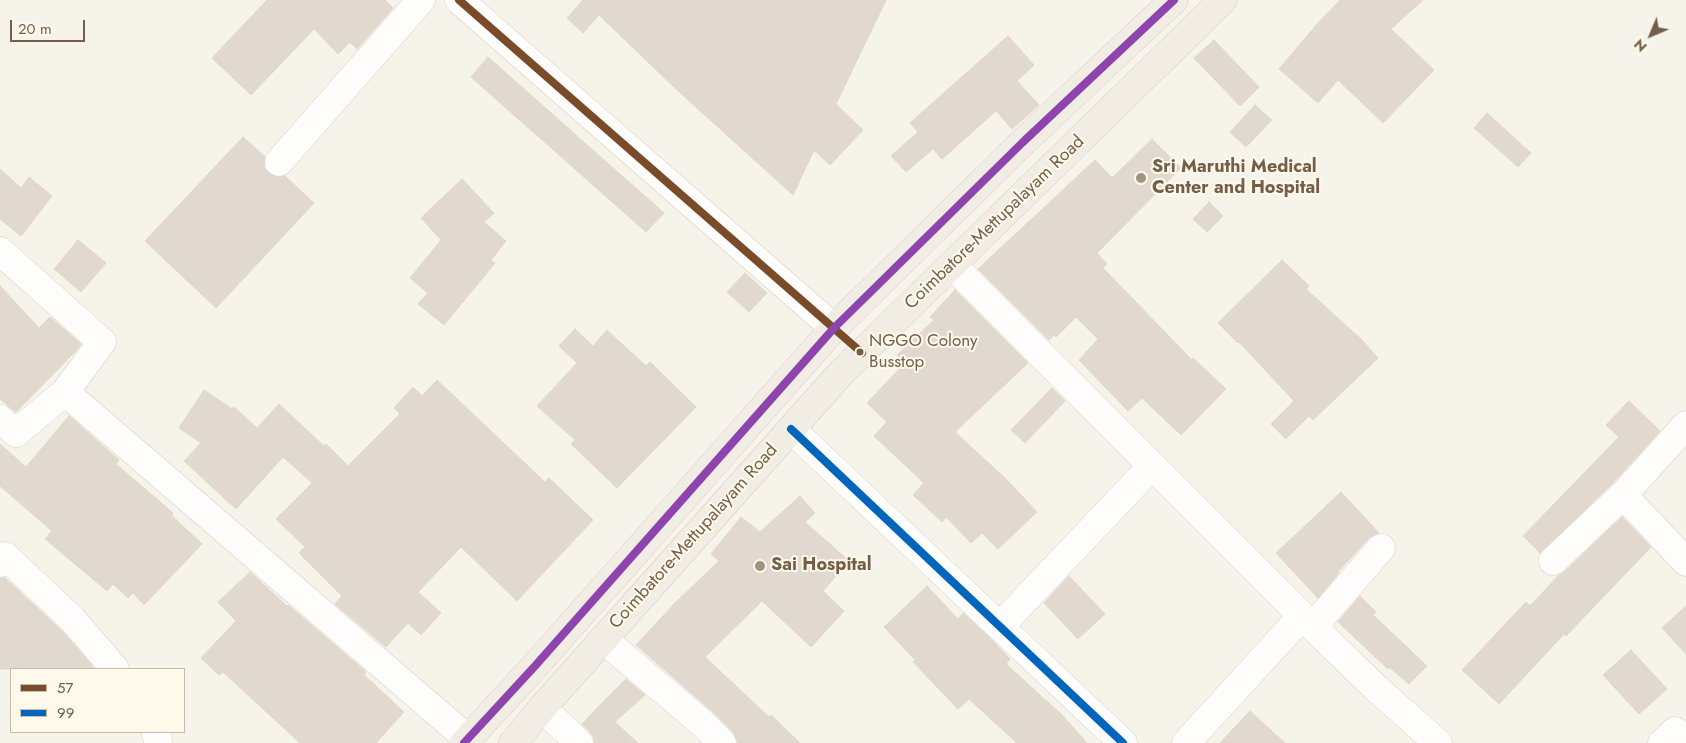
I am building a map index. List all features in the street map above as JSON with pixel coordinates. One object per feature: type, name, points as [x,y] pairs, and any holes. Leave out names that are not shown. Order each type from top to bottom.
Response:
[{"type":"highway","points":[[466,741],[536,666],[834,328],[1023,142],[1174,0]]},
{"type":"highway","name":"Coimbatore-Mettupalayam Road","points":[[513,743],[603,639],[862,352],[1223,0]]},
{"type":"highway","points":[[834,328],[862,352]]},
{"type":"street","points":[[279,162],[421,0]]},
{"type":"street","points":[[459,0],[834,328]]},
{"type":"street","points":[[0,251],[102,342],[65,392],[16,433],[0,419]]},
{"type":"street","points":[[952,265],[1307,622],[1377,689],[1438,743]]},
{"type":"street","points":[[65,392],[466,741]]},
{"type":"street","points":[[1553,561],[1623,495],[1686,426]]},
{"type":"street","points":[[791,429],[1123,743]]},
{"type":"street","points":[[1000,626],[1152,466]]},
{"type":"street","points":[[1623,495],[1686,562]]},
{"type":"street","points":[[1186,743],[1381,548]]},
{"type":"street","points":[[0,563],[5,556],[73,620],[114,668]]},
{"type":"street","points":[[603,639],[702,723],[722,743]]},
{"type":"street","points":[[542,708],[579,743]]},
{"type":"building","points":[[267,0],[385,0],[393,8],[357,49],[350,42],[338,54],[314,29],[251,95],[212,58]]},
{"type":"building","points":[[583,0],[886,0],[836,104],[863,130],[830,165],[814,150],[793,195],[676,89],[599,15],[583,33],[567,18]]},
{"type":"building","points":[[1340,0],[1423,0],[1391,29],[1434,70],[1383,123],[1338,80],[1318,103],[1279,69]]},
{"type":"building","points":[[1008,36],[1034,65],[1017,81],[1039,105],[1012,129],[996,111],[942,159],[933,149],[906,172],[891,156],[918,132],[910,123]]},
{"type":"building","points":[[1214,40],[1259,87],[1240,106],[1194,58]]},
{"type":"building","points":[[488,57],[664,213],[646,232],[471,77]]},
{"type":"building","points":[[1255,105],[1272,120],[1246,147],[1230,132]]},
{"type":"building","points":[[1487,113],[1531,153],[1518,167],[1474,128]]},
{"type":"building","points":[[243,137],[265,157],[264,167],[268,173],[276,177],[285,176],[314,203],[216,308],[145,241]]},
{"type":"building","points":[[1152,139],[1181,168],[1097,253],[1107,264],[1103,268],[1192,360],[1193,358],[1226,389],[1181,435],[1142,398],[1128,411],[1079,360],[1098,339],[1076,317],[1056,337],[1054,335],[1049,340],[978,269],[1095,160],[1112,178]]},
{"type":"building","points":[[0,169],[21,188],[29,177],[52,196],[21,236],[0,219]]},
{"type":"building","points":[[462,179],[494,213],[484,222],[506,241],[491,260],[495,263],[444,325],[418,304],[428,293],[410,278],[441,240],[421,218]]},
{"type":"building","points":[[1209,202],[1223,216],[1207,232],[1193,219]]},
{"type":"building","points":[[78,240],[106,263],[81,292],[54,269]]},
{"type":"building","points":[[1282,260],[1309,286],[1306,289],[1362,340],[1378,358],[1313,420],[1309,416],[1286,439],[1271,424],[1294,401],[1239,342],[1218,323]]},
{"type":"building","points":[[745,273],[767,293],[749,312],[727,292]]},
{"type":"building","points":[[0,286],[39,328],[50,317],[81,344],[16,412],[0,399]]},
{"type":"building","points":[[955,290],[1028,363],[955,432],[1006,479],[1037,512],[998,549],[982,533],[971,543],[946,517],[942,522],[913,495],[924,483],[874,436],[887,422],[867,403],[905,363],[897,355],[934,320],[930,317]]},
{"type":"building","points":[[575,329],[593,346],[607,330],[646,366],[650,362],[696,407],[617,488],[571,444],[575,440],[537,406],[577,363],[559,346]]},
{"type":"building","points":[[437,380],[545,482],[549,478],[593,520],[517,601],[461,547],[418,592],[441,613],[421,635],[408,623],[386,647],[335,604],[342,596],[299,553],[305,547],[276,519],[312,483],[283,457],[236,509],[184,461],[201,443],[179,428],[204,390],[232,409],[234,407],[257,428],[279,404],[324,446],[326,444],[348,466],[400,414],[394,408],[413,387],[422,396]]},
{"type":"building","points":[[1052,388],[1065,401],[1025,443],[1011,430]]},
{"type":"building","points":[[1629,401],[1660,431],[1611,485],[1540,553],[1523,536],[1619,437],[1606,425]]},
{"type":"building","points":[[69,416],[119,460],[116,464],[173,513],[172,516],[202,544],[144,605],[133,593],[128,598],[113,584],[107,591],[45,539],[52,531],[0,486],[0,444],[26,467]]},
{"type":"building","points":[[1341,492],[1379,533],[1369,538],[1338,572],[1318,598],[1276,553]]},
{"type":"building","points":[[800,496],[815,513],[805,522],[849,561],[823,591],[844,611],[811,647],[762,601],[705,657],[769,717],[771,715],[800,743],[738,743],[733,732],[713,712],[636,645],[675,603],[719,561],[711,554],[741,517],[760,532]]},
{"type":"building","points":[[1622,517],[1651,547],[1566,636],[1564,634],[1499,704],[1462,670],[1526,602],[1530,606],[1559,575]]},
{"type":"building","points":[[250,572],[287,606],[364,670],[366,673],[364,675],[404,712],[376,743],[300,743],[223,672],[219,675],[201,658],[236,621],[218,602]]},
{"type":"building","points":[[1069,576],[1105,614],[1078,639],[1044,603]]},
{"type":"building","points":[[0,578],[5,578],[62,631],[94,668],[10,668],[0,669]]},
{"type":"building","points":[[927,586],[958,619],[963,613],[992,640],[1010,659],[1006,664],[1062,715],[1087,743],[1017,743],[969,699],[958,709],[913,662],[915,660],[884,627]]},
{"type":"building","points":[[1360,596],[1376,612],[1373,615],[1427,666],[1409,684],[1389,667],[1388,669],[1338,622]]},
{"type":"building","points":[[1686,606],[1686,654],[1662,628]]},
{"type":"building","points":[[1631,650],[1667,689],[1639,714],[1603,675]]},
{"type":"building","points":[[626,679],[645,695],[615,722],[638,743],[594,743],[594,738],[582,724]]},
{"type":"building","points":[[1250,711],[1285,743],[1220,743]]},
{"type":"transit line","name":"57","points":[[459,0],[862,353]]},
{"type":"transit line","points":[[464,743],[535,666],[834,328],[1023,142],[1174,0]]},
{"type":"transit line","name":"99","points":[[791,429],[1123,743]]},
{"type":"place","name":"Sri Maruthi Medical Center and Hospital","points":[[1141,178]]},
{"type":"place","name":"NGGO Colony Busstop","points":[[860,352]]},
{"type":"place","name":"Sai Hospital","points":[[760,566]]}]
